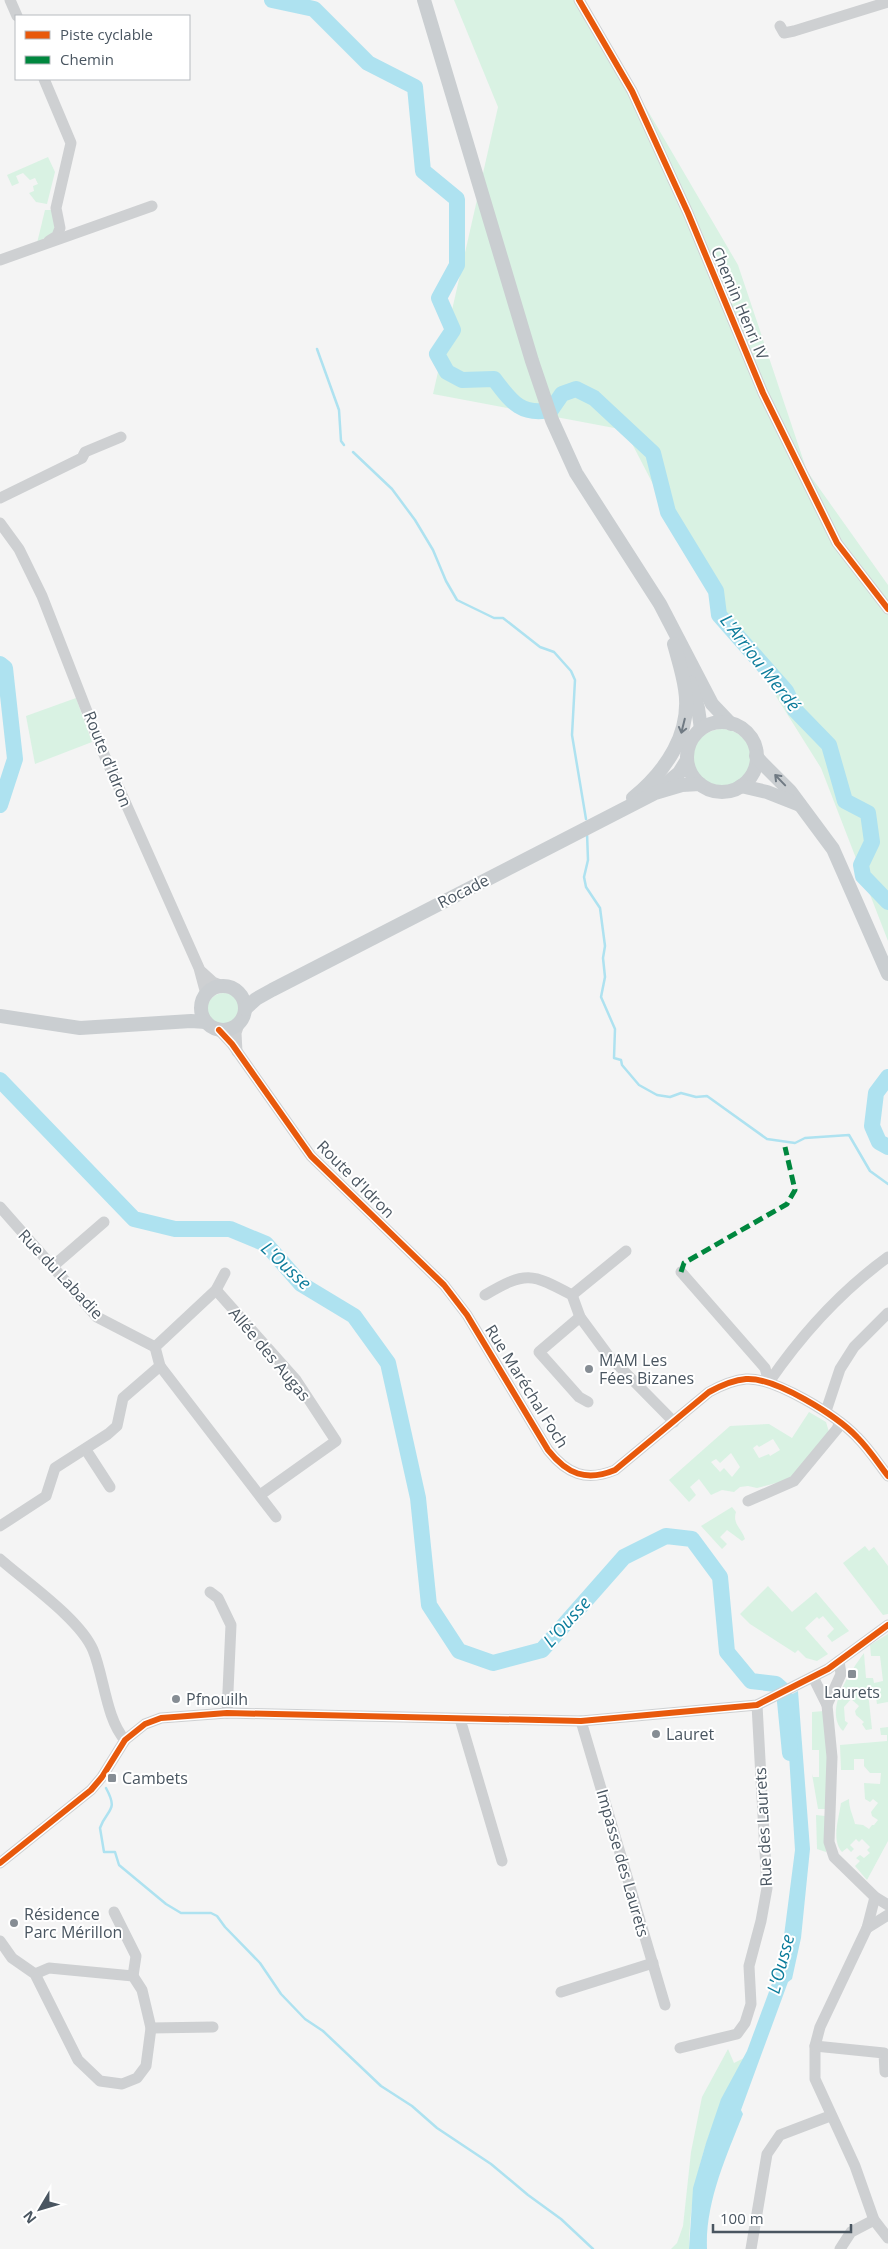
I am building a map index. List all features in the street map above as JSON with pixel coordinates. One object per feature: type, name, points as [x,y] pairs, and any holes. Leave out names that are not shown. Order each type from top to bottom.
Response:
[{"type":"main road","points":[[424,0],[544,399],[576,473],[644,581],[674,644],[695,696],[701,729]]},
{"type":"main road","points":[[644,581],[653,592],[712,704],[731,724]]},
{"type":"main road","points":[[611,816],[657,776],[670,758],[681,735],[687,711],[685,688],[674,644]]},
{"type":"main road","points":[[655,793],[679,773],[687,760],[690,743],[701,729],[720,723],[731,724],[741,728],[754,745],[756,756],[752,773],[741,786],[733,790],[716,792],[700,784],[693,777],[687,760]]},
{"type":"main road","points":[[756,756],[778,777],[833,849],[888,974]]},
{"type":"main road","points":[[655,793],[682,785],[700,784]]},
{"type":"main road","points":[[741,786],[767,792],[801,806]]},
{"type":"main road","name":"Rocade","points":[[272,990],[655,793]]},
{"type":"main road","points":[[152,1023],[190,1013],[210,990],[222,986],[236,990],[241,995],[245,1009]]},
{"type":"main road","points":[[241,995],[272,990]]},
{"type":"main road","points":[[3,1017],[80,1028],[191,1021],[206,1022],[219,1030],[233,1028],[239,1024],[245,1009],[256,999],[272,990]]},
{"type":"main road","points":[[204,999],[201,1010],[206,1022]]},
{"type":"street","points":[[10,0],[17,15]]},
{"type":"street","name":"Chemin Henri IV","points":[[579,0],[632,90],[688,213],[763,393],[839,546],[888,609]]},
{"type":"street","points":[[780,26],[784,32],[794,31],[888,2]]},
{"type":"street","points":[[44,80],[71,143],[56,208],[60,228],[57,236],[49,242]]},
{"type":"street","points":[[0,260],[152,206]]},
{"type":"street","points":[[0,498],[82,458],[85,452],[121,437]]},
{"type":"street","name":"Route d'Idron","points":[[0,523],[19,549],[42,596],[105,758],[199,968],[204,999]]},
{"type":"street","name":"Route d'Idron","points":[[199,968],[213,982],[222,986]]},
{"type":"street","points":[[238,1053],[236,1033],[239,1024]]},
{"type":"street","name":"Route d'Idron","points":[[219,1030],[238,1053],[311,1156],[444,1285],[467,1315]]},
{"type":"street","name":"Rue du Labadie","points":[[0,1207],[97,1317],[155,1347]]},
{"type":"street","points":[[52,1267],[104,1222]]},
{"type":"street","points":[[572,1295],[626,1251]]},
{"type":"street","points":[[770,1382],[787,1356],[827,1310],[869,1271],[888,1257]]},
{"type":"street","points":[[681,1272],[765,1368],[770,1382]]},
{"type":"street","points":[[225,1273],[216,1290],[155,1347],[160,1366],[276,1518]]},
{"type":"street","points":[[485,1295],[509,1280],[528,1276],[572,1295],[580,1317],[608,1355],[674,1422]]},
{"type":"street","name":"Allée des Augas","points":[[216,1290],[296,1380],[336,1441],[260,1495]]},
{"type":"street","points":[[826,1411],[840,1369],[854,1347],[888,1313]]},
{"type":"street","name":"Rue Maréchal Foch","points":[[467,1315],[548,1450],[566,1469],[587,1475],[602,1476],[615,1470],[710,1392],[723,1385],[746,1379],[770,1382],[826,1411],[856,1436],[888,1476]]},
{"type":"street","points":[[580,1317],[539,1352],[579,1397],[588,1402]]},
{"type":"street","points":[[0,1526],[46,1496],[55,1468],[86,1450],[117,1426],[122,1398],[160,1366]]},
{"type":"street","points":[[748,1501],[794,1481],[837,1429],[840,1422]]},
{"type":"street","points":[[86,1450],[110,1487]]},
{"type":"street","points":[[0,1559],[70,1619],[85,1635],[93,1650],[116,1727],[125,1740]]},
{"type":"street","points":[[210,1592],[218,1598],[231,1625],[227,1712]]},
{"type":"street","points":[[0,1863],[91,1790],[125,1740],[145,1724],[162,1718],[227,1712],[581,1721],[757,1705],[813,1677],[839,1661],[888,1625]]},
{"type":"street","points":[[828,1705],[841,1674],[839,1661]]},
{"type":"street","points":[[813,1677],[828,1705],[832,1757],[829,1842],[834,1857],[875,1897],[888,1905]]},
{"type":"street","name":"Rue des Laurets","points":[[680,2048],[737,2034],[745,2023],[751,2004],[750,1966],[767,1888],[757,1705]]},
{"type":"street","points":[[460,1719],[502,1861]]},
{"type":"street","name":"Impasse des Laurets","points":[[581,1721],[665,2005]]},
{"type":"street","points":[[875,1897],[867,1928],[820,2027],[815,2046],[815,2079],[830,2116],[855,2166],[874,2220],[888,2238]]},
{"type":"street","points":[[0,1941],[12,1958],[36,1974],[78,2060],[100,2081],[122,2084],[137,2078],[146,2066],[150,2028],[142,1990],[133,1976],[136,1956],[114,1912]]},
{"type":"street","points":[[867,1928],[888,1915]]},
{"type":"street","points":[[561,1992],[652,1963]]},
{"type":"street","points":[[36,1974],[49,1968],[133,1976]]},
{"type":"street","points":[[150,2028],[213,2027]]},
{"type":"street","points":[[815,2046],[884,2053],[885,2072]]},
{"type":"street","points":[[751,2249],[767,2154],[780,2135],[830,2116]]},
{"type":"street","points":[[840,2249],[851,2232],[874,2220]]},
{"type":"green space","points":[[454,0],[583,0],[738,265],[807,471],[888,585],[888,941],[821,768],[701,577],[625,430],[433,394],[498,107]]},
{"type":"green space","points":[[48,157],[55,172],[47,204],[36,202],[29,193],[34,191],[33,186],[38,184],[35,178],[30,180],[23,173],[16,176],[19,183],[12,186],[7,175]]},
{"type":"green space","points":[[45,210],[52,210],[55,231],[37,243]]},
{"type":"green space","points":[[76,698],[92,742],[35,764],[26,716]]},
{"type":"green space","points":[[716,729],[728,729],[743,737],[751,752],[751,764],[743,779],[728,787],[716,787],[701,779],[693,764],[693,752],[701,737]]},
{"type":"green space","points":[[224,993],[236,998],[241,1010],[236,1022],[224,1027],[212,1022],[207,1010],[212,998]]},
{"type":"green space","points":[[809,1412],[826,1422],[829,1432],[791,1479],[757,1488],[740,1487],[734,1492],[722,1490],[711,1495],[699,1479],[690,1487],[696,1495],[689,1502],[669,1480],[730,1426],[769,1424],[792,1438]],"holes":[[[773,1439],[780,1450],[770,1456],[769,1454],[759,1458],[753,1448],[757,1445],[759,1447]],[[731,1453],[740,1467],[732,1477],[724,1468],[720,1472],[711,1462],[716,1459],[720,1463]]]},
{"type":"green space","points":[[732,1507],[736,1512],[736,1523],[745,1539],[742,1541],[727,1530],[720,1537],[727,1544],[722,1549],[701,1526]]},
{"type":"green space","points":[[865,1546],[869,1551],[874,1547],[888,1566],[888,1614],[883,1615],[843,1563]]},
{"type":"green space","points":[[768,1586],[792,1612],[816,1592],[849,1631],[832,1642],[827,1636],[834,1629],[823,1616],[819,1619],[817,1617],[805,1628],[828,1654],[817,1661],[806,1658],[798,1650],[795,1653],[750,1624],[740,1614]]},
{"type":"green space","points":[[888,1634],[888,1702],[877,1704],[875,1691],[868,1692],[872,1729],[866,1730],[862,1724],[864,1722],[856,1715],[855,1711],[859,1706],[851,1699],[844,1707],[845,1721],[848,1723],[843,1731],[838,1722],[836,1712],[837,1702],[846,1680],[864,1653],[866,1678],[873,1678],[874,1683],[883,1681],[880,1656],[871,1656],[870,1645]]},
{"type":"green space","points":[[824,1711],[827,1758],[826,1809],[818,1809],[812,1774],[813,1777],[819,1777],[819,1750],[812,1750],[812,1712]]},
{"type":"green space","points":[[888,1727],[888,1841],[867,1880],[855,1866],[860,1861],[856,1858],[860,1855],[864,1858],[870,1853],[867,1850],[870,1847],[862,1839],[859,1842],[856,1839],[850,1845],[854,1849],[851,1852],[847,1848],[842,1852],[836,1835],[841,1803],[849,1799],[855,1824],[863,1825],[869,1829],[878,1820],[872,1816],[871,1812],[878,1803],[873,1799],[870,1802],[865,1799],[864,1783],[880,1784],[881,1773],[870,1773],[864,1766],[864,1759],[854,1759],[854,1770],[841,1770],[840,1745],[887,1741],[887,1735],[881,1735],[880,1728]]},
{"type":"green space","points":[[816,1815],[825,1816],[826,1852],[817,1849]]},
{"type":"green space","points":[[728,2049],[734,2063],[744,2058],[721,2105],[704,2150],[693,2197],[689,2249],[671,2249],[677,2243],[683,2226],[691,2152],[702,2097]]},
{"type":"water","name":"L'Ousse","points":[[798,1691],[810,1849],[801,1938],[792,1979],[788,1982],[741,2110],[743,2114],[718,2180],[709,2215],[707,2249],[689,2249],[693,2188],[706,2143],[721,2099],[747,2051],[781,1959],[795,1850],[787,1723],[777,1702]]},
{"type":"waterway","name":"L'Arriou Merdé","points":[[272,0],[314,9],[368,63],[415,87],[423,171],[457,199],[457,265],[439,298],[453,330],[437,354],[447,372],[462,380],[494,379],[511,400],[524,409],[531,411],[551,410],[562,394],[576,389],[594,398],[653,453],[668,512],[716,591],[719,615],[786,691],[795,710],[829,745],[845,801],[868,813],[872,842],[861,865],[863,876],[888,902]]},
{"type":"waterway","points":[[317,349],[339,410],[341,441],[344,445]]},
{"type":"waterway","points":[[353,452],[392,489],[415,520],[433,550],[446,581],[457,600],[494,618],[503,618],[540,647],[554,652],[571,671],[575,680],[572,735],[586,819]]},
{"type":"waterway","name":"L'Ousse","points":[[0,664],[5,668],[15,759],[0,805]]},
{"type":"waterway","points":[[587,833],[588,860],[584,877],[586,887],[600,908],[605,946],[603,958],[605,977],[601,997],[615,1029],[614,1058],[621,1060],[622,1065],[639,1085],[657,1095],[670,1097],[681,1093],[696,1097],[707,1096],[767,1139],[795,1143],[805,1138],[849,1135],[870,1171],[888,1184]]},
{"type":"waterway","name":"L'Arriou Merdé","points":[[888,1077],[876,1093],[872,1126],[879,1142],[888,1147]]},
{"type":"waterway","name":"L'Ousse","points":[[0,1080],[134,1219],[175,1229],[230,1229],[266,1244],[301,1284],[354,1316],[388,1363],[418,1498],[429,1605],[459,1651],[493,1663],[542,1650],[624,1557],[666,1536],[692,1539],[720,1577],[727,1652],[751,1681],[776,1684],[784,1691],[790,1753]]},
{"type":"waterway","points":[[106,1788],[112,1806],[100,1828],[104,1852],[115,1852],[119,1865],[166,1904],[181,1913],[211,1913],[217,1916],[225,1927],[260,1963],[281,1994],[305,2019],[323,2031],[381,2086],[412,2106],[437,2128],[491,2164],[528,2195],[561,2219],[593,2249]]},
{"type":"marked path","points":[[681,1272],[684,1263],[787,1204],[795,1190],[785,1147]]},
{"type":"cycle path","points":[[579,0],[632,91],[688,213],[763,393],[837,543],[888,609]]},
{"type":"cycle path","points":[[219,1030],[232,1044],[311,1156],[444,1285],[467,1315],[548,1450],[562,1465],[578,1474],[586,1475],[605,1474],[615,1470],[709,1392],[727,1384],[746,1379],[773,1384],[821,1409],[848,1428],[888,1476]]},
{"type":"cycle path","points":[[0,1863],[91,1790],[102,1777],[125,1740],[145,1724],[161,1718],[227,1713],[581,1721],[757,1705],[828,1669],[888,1625]]},
{"type":"place","name":"MAM Les Fées Bizanes","points":[[589,1369]]},
{"type":"place","name":"Laurets","points":[[852,1674]]},
{"type":"place","name":"Pfnouilh","points":[[176,1699]]},
{"type":"place","name":"Lauret","points":[[656,1734]]},
{"type":"place","name":"Cambets","points":[[112,1778]]},
{"type":"place","name":"Résidence Parc Mérillon","points":[[14,1923]]}]
